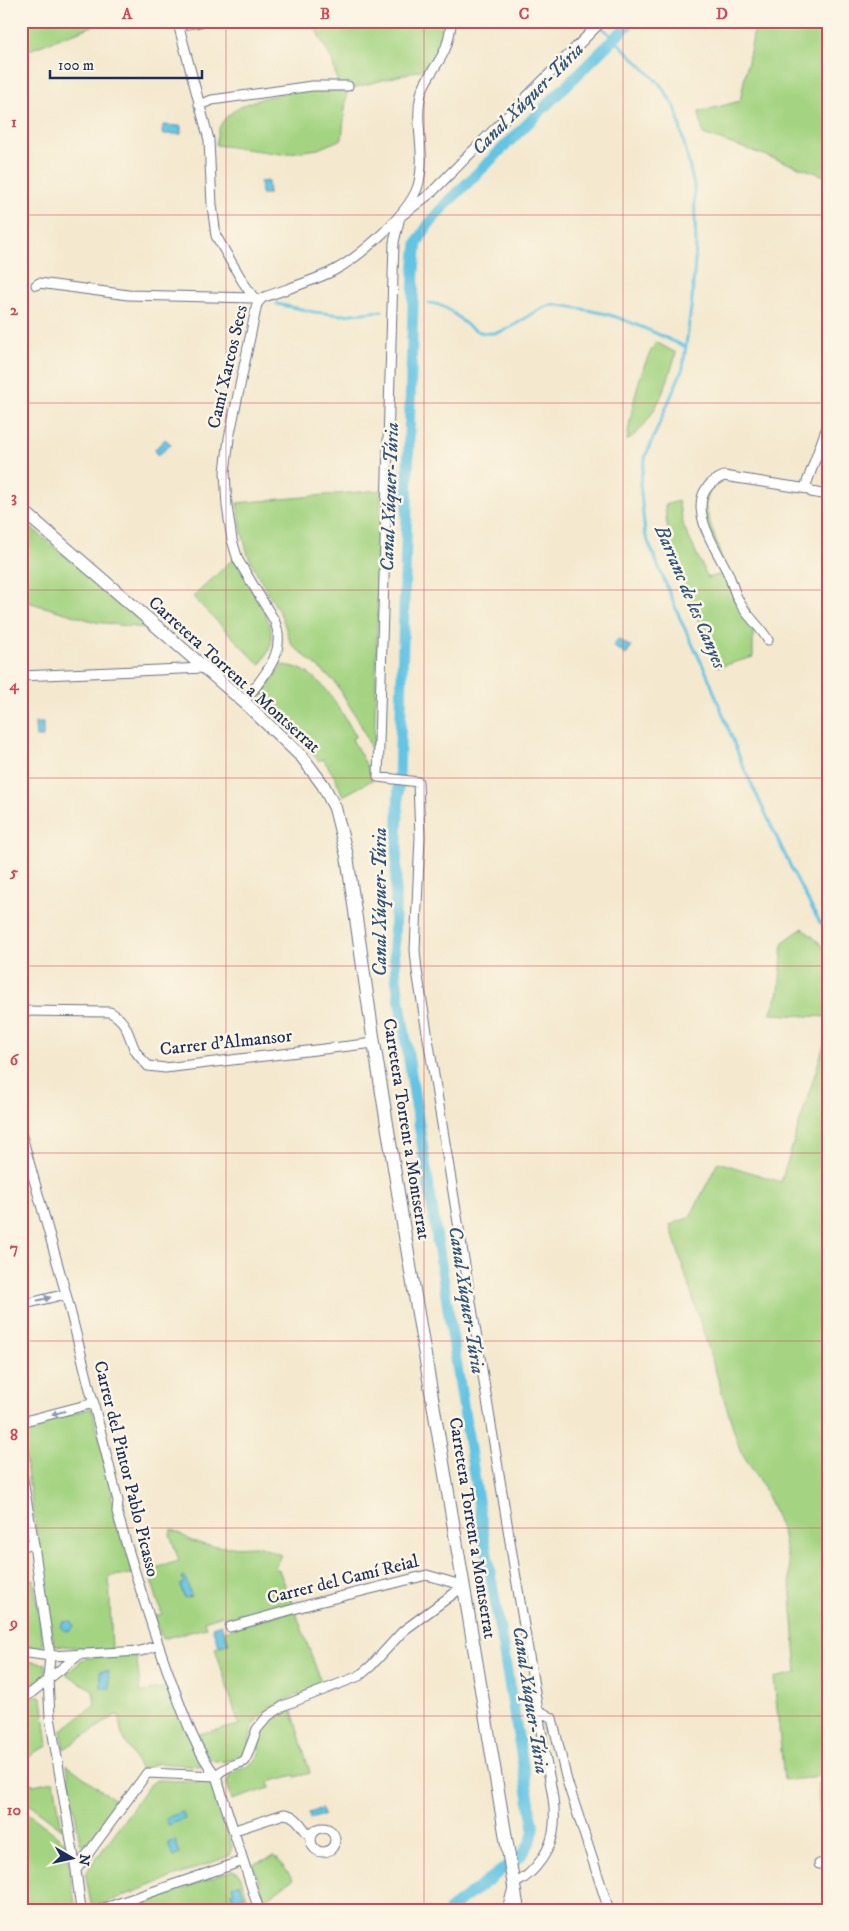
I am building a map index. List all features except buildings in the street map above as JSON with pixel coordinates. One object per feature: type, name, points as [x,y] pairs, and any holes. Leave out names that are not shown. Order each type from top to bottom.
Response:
[{"type":"main road","name":"Carretera Torrent a Montserrat","points":[[21,510],[244,702],[303,758],[323,785],[335,808],[347,856],[374,1043],[513,1882]]},
{"type":"main road","points":[[513,1882],[518,1910]]},
{"type":"street","points":[[206,21],[182,25],[177,24],[209,140],[212,205],[216,236],[226,256],[257,299]]},
{"type":"street","name":"Camí Xarcos Secs","points":[[244,702],[274,660],[279,641],[279,631],[274,620],[238,560],[232,540],[227,506],[225,472],[233,419],[257,299],[334,270],[360,252],[400,217],[413,199],[419,184],[422,164],[418,113],[421,92],[446,48],[452,21]]},
{"type":"street","points":[[507,1910],[513,1882],[524,1879],[546,1851],[554,1831],[553,1803],[439,1116],[417,971],[415,950],[420,838],[418,782],[378,777],[394,242],[400,217],[431,193],[602,21]]},
{"type":"street","points":[[199,105],[212,100],[312,86],[348,86]]},
{"type":"street","points":[[36,285],[39,283],[135,295],[257,299]]},
{"type":"street","points":[[808,489],[806,479],[828,424]]},
{"type":"street","points":[[768,640],[739,603],[729,574],[703,523],[701,510],[702,496],[715,480],[724,476],[808,489],[811,492],[828,495]]},
{"type":"street","points":[[21,676],[204,668]]},
{"type":"street","name":"Carrer d'Almansor","points":[[21,1011],[110,1012],[119,1016],[124,1022],[136,1052],[148,1066],[165,1068],[374,1043]]},
{"type":"street","name":"Carrer del Pintor Pablo Picasso","points":[[21,1133],[66,1294],[118,1501],[117,1512],[139,1587],[158,1645],[182,1708],[204,1761],[216,1776],[235,1830],[259,1910]]},
{"type":"street","points":[[21,1305],[66,1294]]},
{"type":"street","points":[[21,1422],[94,1403]]},
{"type":"street","points":[[21,1468],[50,1656],[48,1679],[50,1717],[81,1910]]},
{"type":"street","points":[[21,1545],[34,1546]]},
{"type":"street","name":"Carrer del Camí Reial","points":[[230,1627],[315,1603],[427,1575],[464,1586]]},
{"type":"street","points":[[76,1870],[147,1772],[216,1776],[221,1770],[245,1761],[257,1729],[268,1716],[285,1705],[359,1676],[371,1666],[403,1631],[464,1586]]},
{"type":"street","points":[[21,1652],[50,1656],[141,1651],[158,1645]]},
{"type":"street","points":[[21,1701],[80,1654]]},
{"type":"street","points":[[538,1710],[552,1718],[567,1781],[609,1910]]},
{"type":"street","points":[[235,1830],[284,1814],[290,1814],[296,1818],[311,1837]]},
{"type":"street","points":[[99,1910],[243,1861]]},
{"type":"green space","points":[[21,21],[106,21],[21,53]]},
{"type":"green space","points":[[311,21],[448,21],[441,45],[428,68],[353,88],[350,83],[338,84],[332,60]]},
{"type":"green space","points":[[756,21],[828,21],[828,177],[703,134],[699,112],[740,101]]},
{"type":"green space","points":[[307,90],[347,90],[342,139],[318,149],[282,154],[216,145],[220,126],[236,110],[259,99]]},
{"type":"green space","points":[[656,342],[676,353],[659,402],[637,433],[627,441],[640,377]]},
{"type":"green space","points":[[724,473],[720,483],[709,491],[705,506],[728,580],[753,629],[753,657],[718,667],[693,608],[671,545],[665,505],[678,501],[684,527],[708,578],[722,574],[701,530],[696,508],[698,496],[704,483]]},
{"type":"green space","points":[[381,490],[373,753],[360,723],[335,682],[291,644],[282,617],[248,555],[237,503]]},
{"type":"green space","points":[[21,519],[150,629],[96,622],[21,600]]},
{"type":"green space","points":[[234,558],[265,612],[272,635],[268,653],[260,665],[193,597]]},
{"type":"green space","points":[[284,665],[297,668],[308,674],[319,682],[336,702],[356,736],[352,739],[374,779],[343,796],[336,779],[323,759],[319,761],[292,731],[262,703],[265,690]]},
{"type":"green space","points":[[803,928],[828,951],[828,1017],[770,1014],[779,992],[783,942]]},
{"type":"green space","points":[[828,1032],[828,1774],[812,1778],[784,1780],[774,1678],[797,1673],[789,1568],[782,1531],[764,1488],[740,1450],[670,1225],[690,1217],[718,1162],[781,1182]]},
{"type":"green space","points":[[92,1408],[113,1494],[111,1495],[115,1513],[133,1574],[109,1576],[112,1651],[54,1645],[21,1433],[22,1427]]},
{"type":"green space","points":[[172,1529],[192,1541],[205,1545],[227,1547],[258,1546],[281,1555],[275,1567],[279,1570],[293,1605],[227,1625],[223,1615],[204,1621],[206,1628],[162,1639],[155,1616],[162,1614],[148,1570],[179,1561],[170,1534]]},
{"type":"green space","points":[[34,1580],[43,1645],[40,1648],[21,1645],[21,1581]]},
{"type":"green space","points":[[295,1610],[323,1687],[278,1704],[263,1715],[254,1725],[248,1751],[243,1756],[232,1760],[213,1760],[206,1753],[198,1734],[239,1725],[215,1648],[229,1643],[225,1631]]},
{"type":"green space","points":[[136,1654],[141,1693],[171,1686],[202,1763],[201,1766],[157,1763],[141,1770],[122,1735],[118,1714],[64,1749],[61,1731],[95,1705],[93,1690],[66,1674],[85,1658]]},
{"type":"green space","points":[[21,1660],[46,1664],[46,1674],[21,1693]]},
{"type":"green space","points":[[38,1695],[42,1698],[48,1746],[35,1752],[21,1766],[21,1708]]},
{"type":"green space","points":[[290,1704],[310,1773],[269,1782],[270,1788],[232,1800],[227,1783],[229,1776],[256,1759],[260,1754],[259,1747],[255,1747],[260,1726]]},
{"type":"green space","points":[[67,1765],[118,1802],[85,1847],[80,1843]]},
{"type":"green space","points":[[21,1780],[33,1785],[54,1781],[62,1829],[21,1798]]},
{"type":"green space","points":[[157,1780],[212,1783],[232,1847],[229,1856],[94,1907],[91,1904],[86,1877],[88,1870],[150,1784]]},
{"type":"green space","points":[[828,1780],[828,1858],[822,1858],[818,1783]]},
{"type":"green space","points":[[24,1810],[65,1842],[76,1910],[21,1910],[21,1813]]},
{"type":"green space","points":[[275,1856],[293,1879],[265,1900],[253,1864]]},
{"type":"green space","points":[[233,1870],[240,1874],[251,1910],[128,1910]]},
{"type":"green space","points":[[792,1904],[799,1910],[765,1910]]},
{"type":"water","points":[[163,125],[181,126],[181,134],[162,134]]},
{"type":"water","points":[[268,181],[269,194],[261,194],[260,182]]},
{"type":"water","points":[[165,439],[171,444],[160,454],[156,454],[155,449]]},
{"type":"water","points":[[618,639],[631,647],[626,655],[613,646]]},
{"type":"water","points":[[35,723],[43,723],[43,737],[36,737]]},
{"type":"water","points":[[185,1576],[191,1596],[184,1598],[180,1584],[184,1583],[182,1577]]},
{"type":"water","points":[[72,1621],[74,1626],[70,1631],[63,1630],[60,1627],[63,1622]]},
{"type":"water","points":[[221,1624],[228,1643],[219,1646],[212,1627]]},
{"type":"water","points":[[100,1671],[108,1671],[110,1688],[101,1688]]},
{"type":"water","points":[[322,1809],[324,1815],[310,1819],[309,1813]]},
{"type":"water","points":[[183,1812],[185,1819],[168,1825],[166,1818]]},
{"type":"water","points":[[175,1840],[180,1854],[173,1857],[168,1843]]},
{"type":"water","points":[[240,1883],[244,1897],[234,1901],[231,1893],[234,1892],[232,1886]]},
{"type":"waterway","name":"Canal Xúquer-Túria","points":[[449,1910],[523,1854],[531,1840],[534,1829],[482,1525],[396,978],[394,946],[414,271],[417,243],[428,225],[443,207],[632,21]]},
{"type":"waterway","name":"Barranc de les Canyes","points":[[600,25],[660,84],[676,109],[694,186],[696,246],[692,300],[683,368],[646,455],[640,483],[645,534],[682,623],[707,674],[743,766],[796,878],[819,921],[828,930]]},
{"type":"waterway","points":[[429,303],[446,308],[470,327],[485,333],[494,333],[510,328],[548,306],[569,306],[616,317],[686,347]]},
{"type":"waterway","points":[[277,304],[314,312],[342,315],[382,311]]}]
